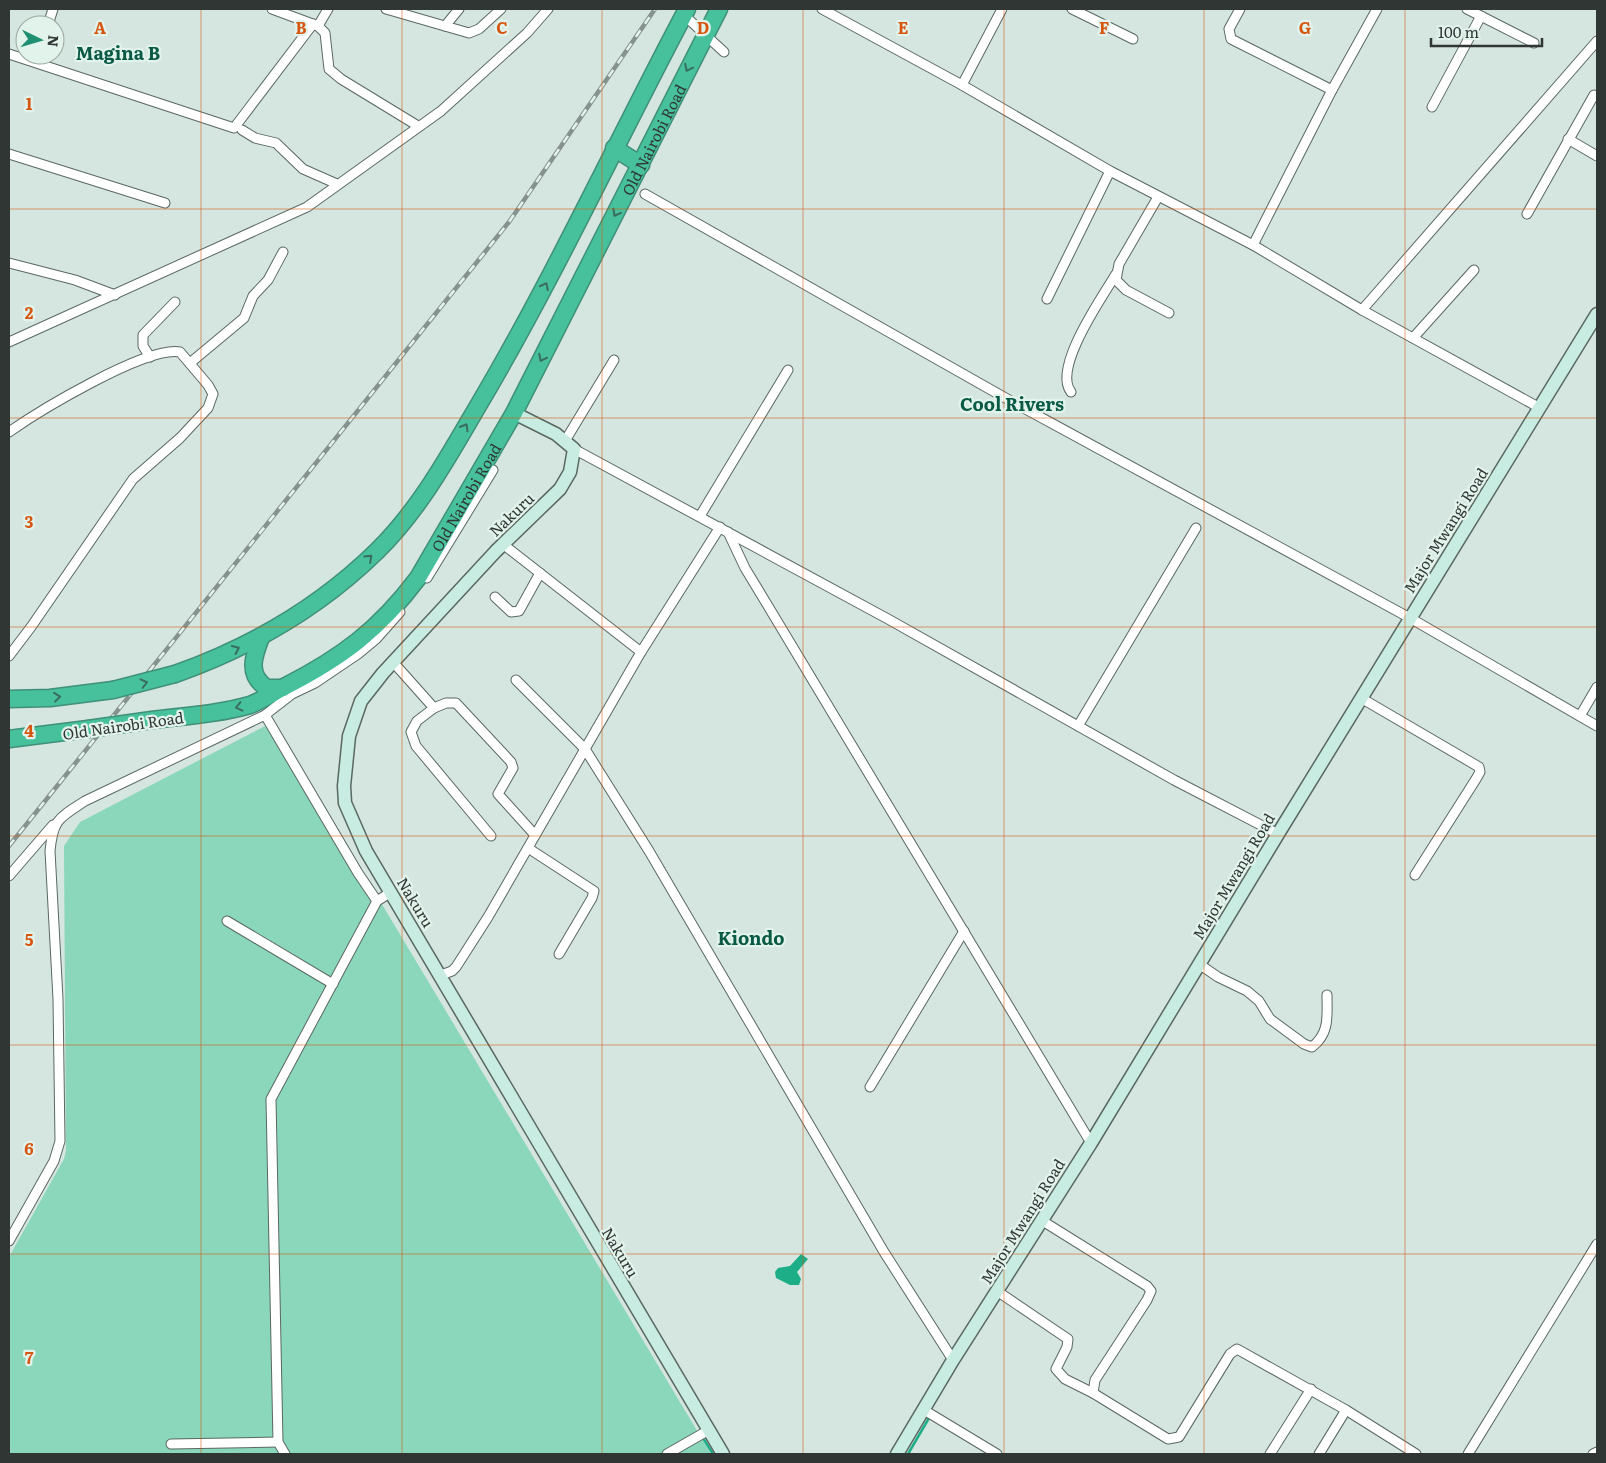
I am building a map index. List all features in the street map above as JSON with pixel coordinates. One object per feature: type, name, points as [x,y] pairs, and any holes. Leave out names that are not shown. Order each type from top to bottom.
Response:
[{"type":"highway","name":"Old Nairobi Road","points":[[9,739],[207,714],[252,704],[339,656],[386,618],[418,578],[514,413],[641,165],[705,33],[719,9]]},
{"type":"highway","name":"Old Nairobi Road","points":[[9,699],[50,698],[113,690],[175,674],[230,652],[261,637],[311,606],[353,573],[393,533],[424,494],[524,327],[614,148],[686,12]]},
{"type":"highway","points":[[614,148],[641,165]]},
{"type":"highway","points":[[261,637],[252,666],[255,677],[267,688],[283,688]]},
{"type":"street","points":[[272,9],[316,25],[325,33],[327,39],[329,68],[341,78],[418,126]]},
{"type":"street","points":[[53,65],[234,128],[328,9]]},
{"type":"street","points":[[386,9],[470,33],[479,29],[501,9]]},
{"type":"street","points":[[446,26],[459,9]]},
{"type":"street","points":[[9,342],[307,207],[336,184],[441,111],[527,33],[548,9]]},
{"type":"street","points":[[824,9],[962,85],[1110,171],[1253,246],[1362,310],[1540,408]]},
{"type":"street","points":[[962,85],[1002,9]]},
{"type":"street","points":[[1072,9],[1133,39]]},
{"type":"street","points":[[1240,9],[1229,29],[1231,39],[1332,90]]},
{"type":"street","points":[[1253,246],[1332,90],[1377,9]]},
{"type":"street","points":[[1467,9],[1534,43]]},
{"type":"street","points":[[686,12],[724,52]]},
{"type":"street","points":[[1432,107],[1481,16]]},
{"type":"street","points":[[1362,310],[1597,41]]},
{"type":"street","points":[[1527,214],[1594,96]]},
{"type":"street","points":[[242,130],[255,138],[276,143],[303,170],[336,184]]},
{"type":"street","points":[[1568,139],[1597,156]]},
{"type":"street","points":[[9,154],[165,202]]},
{"type":"street","points":[[1047,299],[1110,171]]},
{"type":"street","points":[[646,194],[1018,404],[1410,618],[1597,726]]},
{"type":"street","points":[[1071,392],[1067,385],[1072,350],[1158,197]]},
{"type":"street","points":[[190,363],[244,318],[253,296],[268,280],[283,252]]},
{"type":"street","points":[[9,263],[75,280],[114,295]]},
{"type":"street","points":[[1413,338],[1474,270]]},
{"type":"street","points":[[1116,274],[1116,280],[1126,290],[1168,312]]},
{"type":"street","points":[[150,357],[143,346],[143,336],[174,302]]},
{"type":"street","name":"Major Mwangi Road","points":[[897,1454],[953,1360],[1091,1143],[1597,314]]},
{"type":"street","points":[[9,432],[68,394],[167,351],[180,352],[208,384],[213,394],[208,408],[180,438],[133,479],[31,628],[9,656]]},
{"type":"street","points":[[570,445],[614,360]]},
{"type":"street","points":[[700,516],[788,370]]},
{"type":"street","points":[[514,413],[1078,726],[1278,834]]},
{"type":"street","name":"Nakuru","points":[[570,445],[570,472],[560,489],[393,662],[361,701],[349,736],[344,786],[345,803],[366,851],[441,975],[548,1162],[723,1454]]},
{"type":"street","points":[[9,876],[58,820],[85,801],[265,715],[292,694],[335,671],[376,639],[424,582],[493,470]]},
{"type":"street","points":[[1078,726],[1196,528]]},
{"type":"street","points":[[441,975],[452,971],[456,966],[528,848],[642,652],[724,529]]},
{"type":"street","points":[[724,529],[763,599],[1091,1143]]},
{"type":"street","points":[[504,545],[642,652]]},
{"type":"street","points":[[495,597],[511,612],[519,610],[540,573]]},
{"type":"street","points":[[393,662],[434,708]]},
{"type":"street","points":[[516,680],[585,750],[649,851],[884,1252],[953,1360]]},
{"type":"street","points":[[1580,716],[1597,687]]},
{"type":"street","points":[[1361,698],[1479,767],[1480,772],[1476,779],[1415,875]]},
{"type":"street","points":[[491,836],[416,746],[411,732],[417,721],[434,708],[446,703],[456,703],[511,762],[513,768],[498,794],[535,835]]},
{"type":"street","points":[[265,715],[353,865],[377,901]]},
{"type":"street","points":[[9,1241],[54,1161],[60,1141],[58,999],[50,851],[52,835],[58,820]]},
{"type":"street","points":[[528,848],[594,891],[592,898],[559,954]]},
{"type":"street","points":[[285,1454],[278,1442],[271,1099],[377,901],[391,892]]},
{"type":"street","points":[[227,921],[333,984]]},
{"type":"street","points":[[870,1087],[964,931]]},
{"type":"street","points":[[1199,964],[1218,978],[1247,991],[1259,1000],[1270,1019],[1304,1044],[1312,1047],[1321,1040],[1327,1029],[1326,995]]},
{"type":"street","points":[[1041,1220],[1147,1286],[1151,1291],[1095,1380],[1093,1393]]},
{"type":"street","points":[[1468,1454],[1597,1244]]},
{"type":"street","points":[[998,1291],[1068,1339],[1067,1347],[1056,1369],[1064,1379],[1093,1393],[1168,1439],[1179,1437],[1232,1350],[1243,1351],[1311,1389],[1416,1454]]},
{"type":"street","points":[[1270,1454],[1311,1389]]},
{"type":"street","points":[[924,1410],[997,1454]]},
{"type":"street","points":[[1318,1454],[1346,1410]]},
{"type":"street","points":[[667,1454],[709,1430]]},
{"type":"street","points":[[171,1444],[278,1442]]},
{"type":"street","points":[[1593,1454],[1597,1452]]},
{"type":"shaded area","points":[[265,726],[377,896],[711,1454],[9,1454],[9,1257],[64,1159],[66,1151],[64,846],[80,822]]},
{"type":"shaded area","points":[[801,1254],[808,1259],[797,1272],[801,1279],[799,1285],[790,1285],[776,1278],[775,1272],[778,1268],[790,1266]]},
{"type":"waterway","points":[[908,1454],[929,1418]]},
{"type":"waterway","points":[[703,1438],[713,1454]]},
{"type":"railway","points":[[9,846],[509,222],[655,9]]},
{"type":"district","name":"Magina B","points":[[118,52]]},
{"type":"district","name":"Cool Rivers","points":[[1012,403]]},
{"type":"district","name":"Kiondo","points":[[751,937]]}]
